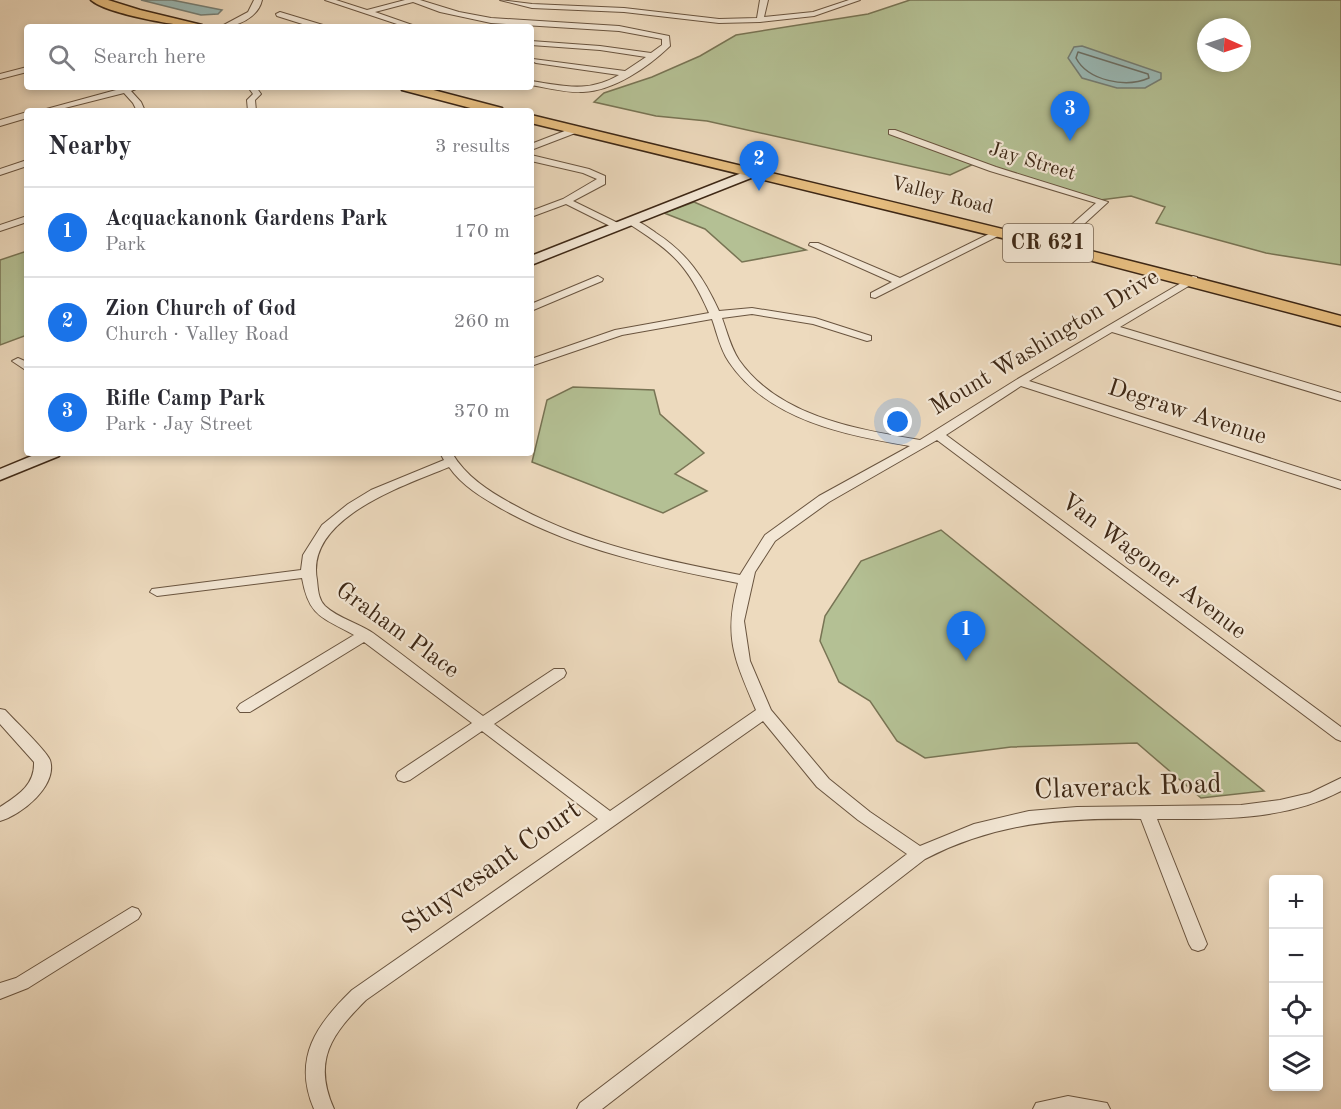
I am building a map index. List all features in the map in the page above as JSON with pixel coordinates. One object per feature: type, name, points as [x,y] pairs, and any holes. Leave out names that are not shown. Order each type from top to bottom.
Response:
[{"type":"main road","points":[[97,0],[137,13],[185,24]]},
{"type":"main road","points":[[418,90],[486,108]]},
{"type":"main road","name":"Valley Road","points":[[534,120],[1193,279],[1341,321]]},
{"type":"main road","points":[[534,260],[752,173]]},
{"type":"main road","points":[[0,475],[46,456]]},
{"type":"street","points":[[230,24],[254,11],[258,0]]},
{"type":"street","points":[[329,0],[402,24]]},
{"type":"street","points":[[367,12],[414,0],[432,8],[503,22],[628,30],[666,38],[666,46],[608,84],[592,89],[567,89],[534,83]]},
{"type":"street","points":[[504,0],[532,6],[624,10],[719,21],[760,20],[814,14],[856,0]]},
{"type":"street","points":[[624,10],[638,0]]},
{"type":"street","points":[[760,20],[764,0]]},
{"type":"street","points":[[280,14],[311,24]]},
{"type":"street","points":[[534,43],[652,55]]},
{"type":"street","points":[[536,61],[624,73]]},
{"type":"street","points":[[0,76],[24,70]]},
{"type":"street","points":[[55,108],[126,90],[140,108]]},
{"type":"street","points":[[252,108],[251,100],[256,94],[254,90]]},
{"type":"street","points":[[0,123],[24,117]]},
{"type":"street","points":[[534,146],[575,130]]},
{"type":"street","name":"Jay Street","points":[[892,132],[993,170],[1102,202],[1055,245]]},
{"type":"street","points":[[534,159],[586,171],[602,178],[602,182],[594,188],[534,213]]},
{"type":"street","points":[[0,171],[24,164]]},
{"type":"street","points":[[566,201],[619,227]]},
{"type":"street","points":[[0,228],[24,220]]},
{"type":"street","points":[[632,222],[685,258],[697,274],[734,361],[751,383],[765,395],[822,421],[862,434],[920,444]]},
{"type":"street","points":[[875,295],[999,232]]},
{"type":"street","points":[[814,245],[900,282]]},
{"type":"street","points":[[534,307],[598,279]]},
{"type":"street","name":"Mount Washington Drive","points":[[919,854],[864,816],[823,783],[764,712],[743,661],[739,642],[737,621],[748,572],[770,538],[824,499],[938,435],[1020,382],[1193,279]]},
{"type":"street","points":[[534,360],[619,332],[689,318],[752,311],[774,313],[839,327],[867,338]]},
{"type":"street","points":[[1111,328],[1341,397]]},
{"type":"street","name":"Degraw Avenue","points":[[1020,382],[1341,486]]},
{"type":"street","name":"Van Wagoner Avenue","points":[[938,435],[1341,735]]},
{"type":"street","points":[[448,457],[462,476],[479,490],[532,521],[579,542],[673,567],[746,580]]},
{"type":"street","name":"Graham Place","points":[[448,457],[376,493],[327,528],[310,555],[307,565],[313,599],[320,609],[365,635],[609,819]]},
{"type":"street","points":[[157,592],[309,573]]},
{"type":"street","points":[[245,708],[365,635]]},
{"type":"street","points":[[404,776],[559,673]]},
{"type":"street","name":"Stuyvesant Court","points":[[324,1109],[317,1095],[315,1078],[318,1058],[329,1027],[359,995],[764,712]]},
{"type":"street","points":[[0,714],[42,760],[43,769],[39,783],[28,797],[0,815]]},
{"type":"street","name":"Claverack Road","points":[[919,854],[947,839],[1017,819],[1047,814],[1250,810],[1313,798],[1341,784]]},
{"type":"street","points":[[1146,812],[1198,944]]},
{"type":"street","points":[[587,1109],[919,854]]},
{"type":"street","points":[[0,991],[22,983],[132,914]]},
{"type":"street","points":[[1043,1109],[1068,1105],[1100,1109]]},
{"type":"green space","points":[[910,0],[1341,0],[1341,265],[1266,253],[1156,223],[1165,207],[1131,196],[1100,200],[978,162],[950,175],[707,121],[656,116],[594,102],[604,93],[652,77],[700,56],[736,35],[868,14]]},
{"type":"green space","points":[[694,202],[806,250],[742,262],[705,229],[664,213]]},
{"type":"green space","points":[[24,252],[24,336],[0,345],[0,260]]},
{"type":"green space","points":[[573,387],[654,390],[660,414],[704,453],[675,474],[707,491],[663,513],[532,462],[547,400]]},
{"type":"green space","points":[[941,530],[1264,791],[1201,798],[1137,743],[1011,747],[925,758],[897,741],[870,701],[839,682],[820,641],[825,616],[861,561]]},
{"type":"water","points":[[141,0],[172,0],[222,10],[218,14],[201,15]]},
{"type":"water","points":[[1082,46],[1161,73],[1161,79],[1145,88],[1117,88],[1082,78],[1068,58],[1074,47]]},
{"type":"place","name":"Rifle Camp Park","points":[[1070,141]]},
{"type":"place","name":"Zion Church of God","points":[[759,191]]},
{"type":"place","name":"Acquackanonk Gardens Park","points":[[966,661]]}]
